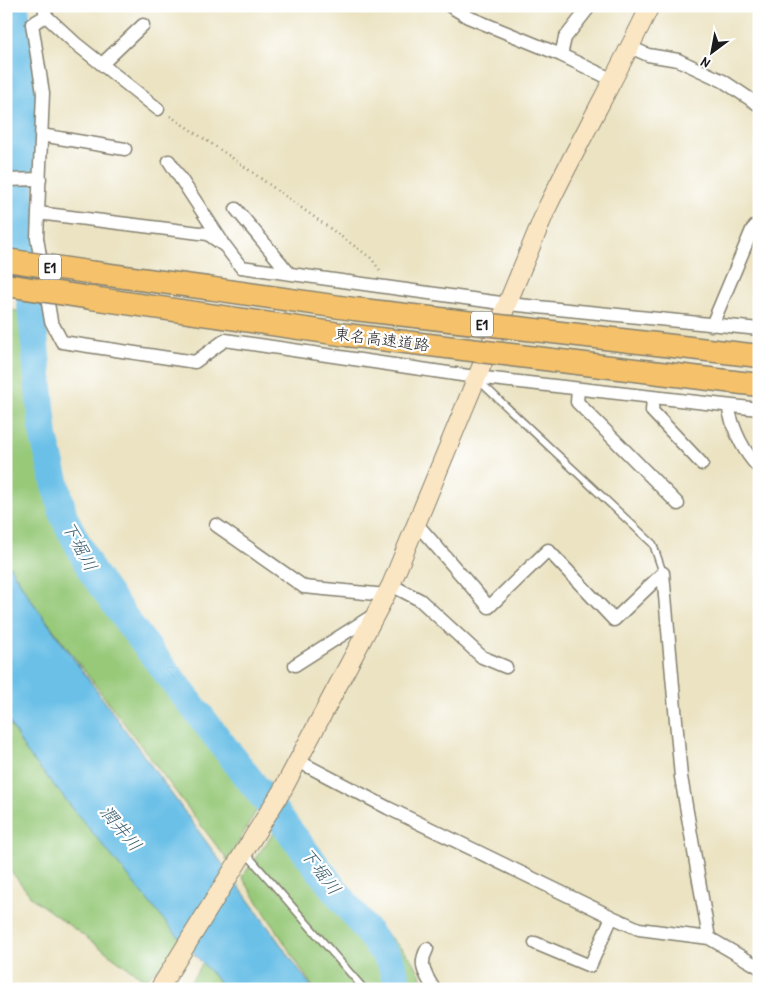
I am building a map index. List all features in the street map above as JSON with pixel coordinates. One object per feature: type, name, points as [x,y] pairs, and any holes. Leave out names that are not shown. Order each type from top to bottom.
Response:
[{"type":"highway","name":"東名高速道路","points":[[6,260],[94,274],[354,309],[759,356]]},
{"type":"highway","name":"東名高速道路","points":[[6,285],[205,315],[759,385]]},
{"type":"street","points":[[450,6],[468,17],[561,55],[613,80]]},
{"type":"street","points":[[561,55],[565,38],[590,6]]},
{"type":"street","points":[[159,989],[259,831],[388,590],[546,210],[574,150],[613,80],[650,6]]},
{"type":"street","points":[[158,109],[102,64],[45,11],[32,24],[43,93],[36,180],[37,238],[51,321],[62,342],[195,362],[225,340],[475,377],[759,409]]},
{"type":"street","points":[[102,64],[143,25]]},
{"type":"street","points":[[630,46],[648,55],[678,60],[723,81],[759,105]]},
{"type":"street","points":[[41,135],[125,149]]},
{"type":"street","points":[[169,161],[241,267],[508,304],[759,330]]},
{"type":"street","points":[[6,180],[36,180]]},
{"type":"street","points":[[236,209],[289,273]]},
{"type":"street","points":[[38,213],[208,234],[225,246]]},
{"type":"street","points":[[712,325],[752,230],[759,222]]},
{"type":"street","points":[[578,389],[577,402],[678,504]]},
{"type":"street","points":[[652,398],[652,411],[702,464]]},
{"type":"street","points":[[728,406],[732,425],[745,453],[759,468]]},
{"type":"street","points":[[416,523],[489,607],[548,550],[614,620],[663,574]]},
{"type":"street","points":[[216,525],[304,587],[388,590],[420,600],[482,658],[506,667]]},
{"type":"street","points":[[663,574],[681,777],[710,938]]},
{"type":"street","points":[[295,665],[376,613]]},
{"type":"street","points":[[298,761],[388,808],[612,917],[639,929],[710,938],[759,967]]},
{"type":"street","points":[[535,943],[590,966],[612,917]]},
{"type":"street","points":[[427,949],[422,958],[421,966],[434,989]]},
{"type":"lane","points":[[475,377],[653,544],[662,566],[663,574]]},
{"type":"lane","points":[[243,856],[364,989]]},
{"type":"path","points":[[158,109],[231,157],[371,258],[393,288]]},
{"type":"green space","points":[[6,196],[12,197],[14,244],[6,243]]},
{"type":"green space","points":[[6,309],[32,314],[37,429],[86,575],[260,804],[228,861],[31,600],[6,560]]},
{"type":"green space","points":[[6,718],[23,745],[185,943],[145,980],[33,899],[6,865]]},
{"type":"green space","points":[[278,827],[412,959],[428,989],[314,989],[242,877]]},
{"type":"green space","points":[[203,963],[225,989],[186,989]]},
{"type":"water","name":"潤井川","points":[[6,560],[31,600],[313,989],[226,989],[168,925],[25,750],[6,716]]},
{"type":"waterway","name":"下堀川","points":[[15,6],[24,96],[20,195],[44,437],[64,517],[92,572],[133,629],[391,962],[399,989]]}]
